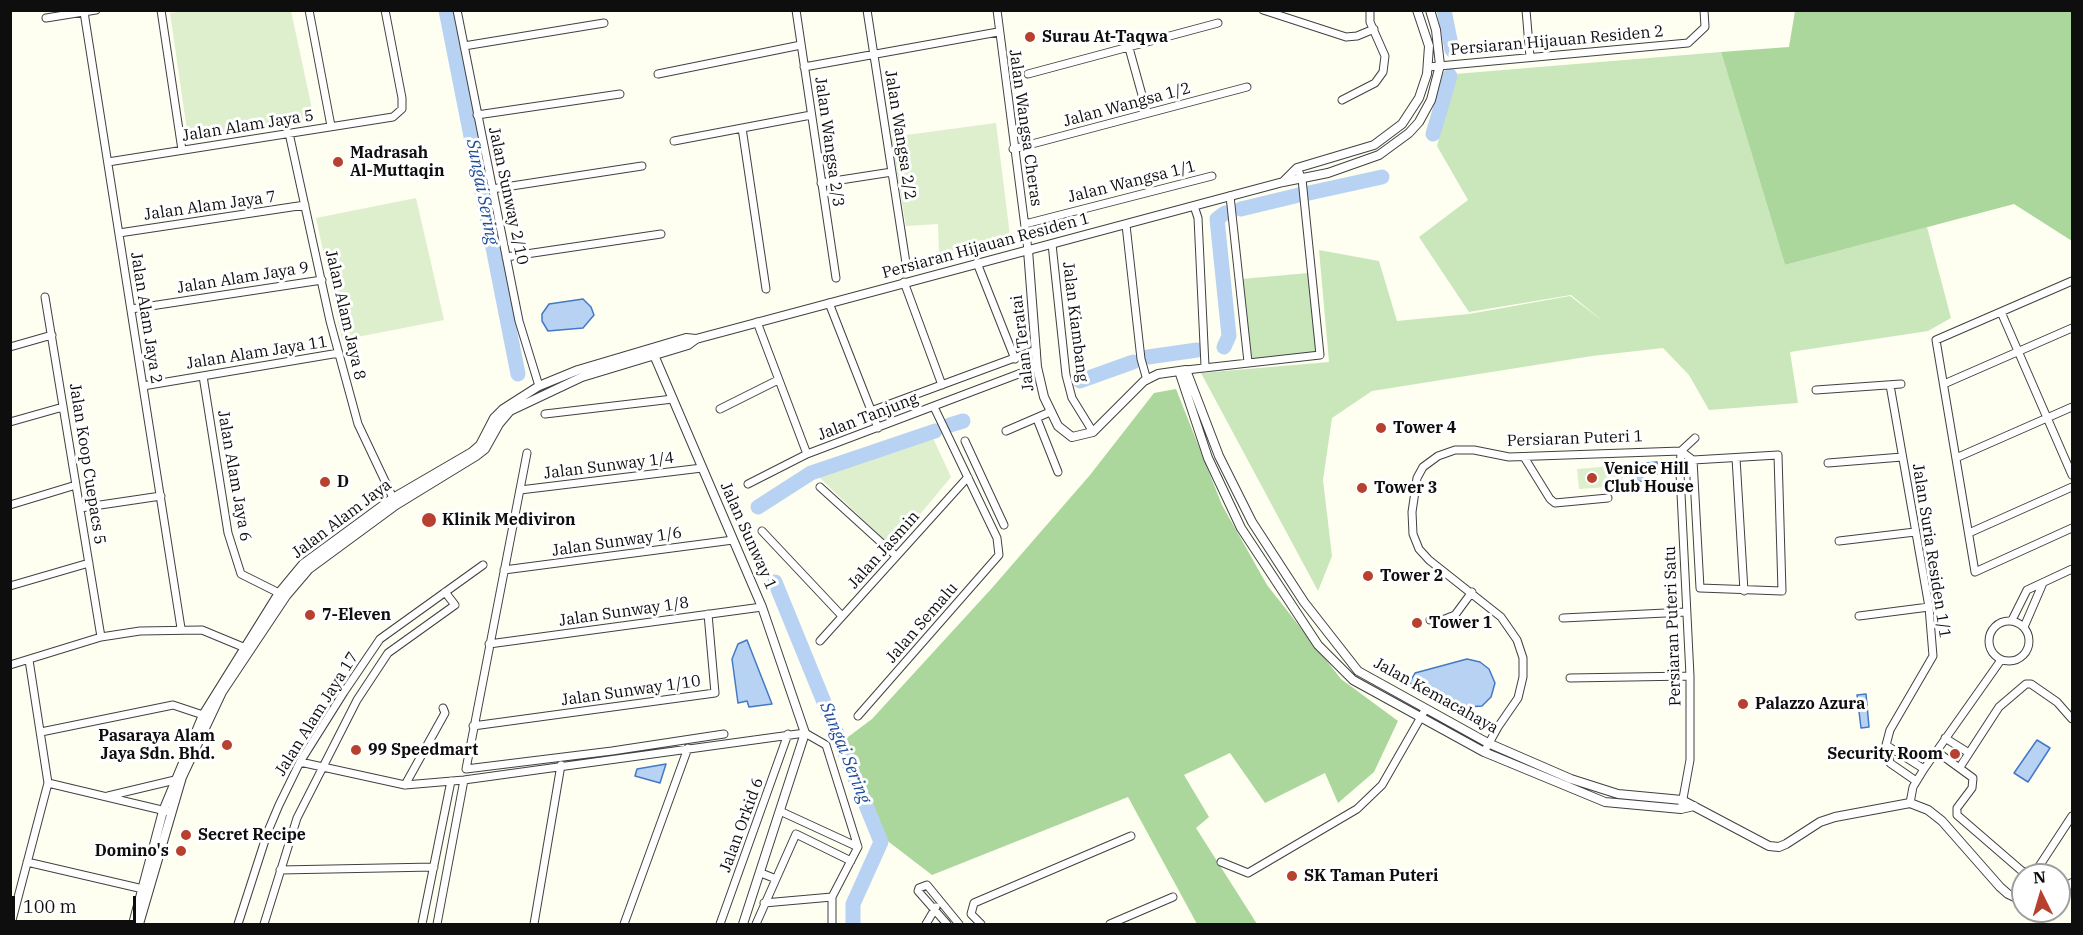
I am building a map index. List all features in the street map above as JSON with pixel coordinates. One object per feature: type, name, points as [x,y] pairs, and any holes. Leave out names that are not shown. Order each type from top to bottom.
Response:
[{"type":"street","points":[[46,18],[96,10]]},
{"type":"street","points":[[161,10],[182,150]]},
{"type":"street","points":[[309,10],[330,126]]},
{"type":"street","name":"Jalan Alam Jaya 5","points":[[108,162],[393,117],[402,109],[402,98],[385,10]]},
{"type":"street","name":"Jalan Sunway 2/10","points":[[457,10],[519,321],[539,386]]},
{"type":"street","name":"Jalan Wangsa 2/3","points":[[796,10],[836,278]]},
{"type":"street","name":"Jalan Wangsa 2/2","points":[[867,10],[906,263]]},
{"type":"street","name":"Jalan Wangsa Cheras","points":[[997,10],[1013,149],[1028,250]]},
{"type":"street","points":[[1263,10],[1346,37],[1358,36],[1374,29]]},
{"type":"street","points":[[1342,100],[1375,83],[1383,72],[1385,56],[1374,29],[1370,10]]},
{"type":"street","points":[[1283,182],[1297,168],[1341,157],[1374,145],[1402,124],[1419,98],[1428,67],[1426,33],[1417,10]]},
{"type":"street","name":"Persiaran Hijauan Residen 1","points":[[644,350],[688,345],[696,339],[757,322],[1283,182],[1341,169],[1379,155],[1419,122],[1431,100],[1440,65],[1436,30],[1430,10]]},
{"type":"street","points":[[1526,10],[1530,57]]},
{"type":"street","name":"Persiaran Hijauan Residen 2","points":[[1428,67],[1688,43],[1705,27],[1704,10]]},
{"type":"street","name":"Jalan Alam Jaya 2","points":[[84,12],[182,628]]},
{"type":"street","points":[[464,46],[604,23]]},
{"type":"street","points":[[1028,74],[1218,23]]},
{"type":"street","points":[[804,67],[998,32]]},
{"type":"street","points":[[658,74],[801,45]]},
{"type":"street","points":[[1129,48],[1147,113]]},
{"type":"street","name":"Jalan Wangsa 1/2","points":[[1013,149],[1247,87]]},
{"type":"street","points":[[477,115],[620,94]]},
{"type":"street","points":[[674,141],[811,116]]},
{"type":"street","points":[[742,128],[766,289]]},
{"type":"street","name":"Jalan Alam Jaya 8","points":[[289,133],[339,353],[358,424],[393,498]]},
{"type":"street","points":[[1374,145],[1379,155]]},
{"type":"street","points":[[492,189],[642,166]]},
{"type":"street","points":[[1093,432],[1147,380],[1158,374],[1205,366],[1320,355],[1302,179],[1297,168]]},
{"type":"street","points":[[822,183],[892,172]]},
{"type":"street","name":"Jalan Wangsa 1/1","points":[[1025,224],[1212,176]]},
{"type":"street","points":[[1230,196],[1248,362]]},
{"type":"street","name":"Jalan Alam Jaya 7","points":[[119,232],[305,205]]},
{"type":"street","points":[[1194,206],[1198,218],[1205,366]]},
{"type":"street","points":[[1126,225],[1141,359],[1147,380]]},
{"type":"street","points":[[506,257],[661,234]]},
{"type":"street","name":"Jalan Kiambang","points":[[1052,244],[1066,375],[1072,398],[1093,432]]},
{"type":"street","name":"Jalan Teratai","points":[[1028,250],[1038,368],[1050,412],[1058,426],[1072,437],[1093,432]]},
{"type":"street","points":[[977,263],[1015,359]]},
{"type":"street","name":"Jalan Alam Jaya 9","points":[[131,309],[322,280]]},
{"type":"street","points":[[2073,281],[1936,340],[1975,572],[2073,528]]},
{"type":"street","points":[[904,282],[942,385]]},
{"type":"street","name":"Jalan Koop Cuepacs 5","points":[[45,297],[101,637]]},
{"type":"street","points":[[829,303],[878,428]]},
{"type":"street","points":[[2001,312],[2073,474]]},
{"type":"street","name":"Jalan Tanjung","points":[[757,322],[807,454],[1038,368]]},
{"type":"street","points":[[1944,384],[2073,328]]},
{"type":"street","points":[[10,347],[51,335]]},
{"type":"street","points":[[640,359],[659,366],[663,348]]},
{"type":"street","name":"Persiaran Hijauan Residen 1","points":[[654,355],[663,348]]},
{"type":"street","points":[[644,350],[654,355]]},
{"type":"street","name":"Jalan Alam Jaya","points":[[134,924],[175,780],[202,715],[279,593],[303,564],[393,498],[472,452],[480,445],[494,418],[503,409],[539,386],[578,370],[644,350]]},
{"type":"street","points":[[871,411],[1036,350]]},
{"type":"street","name":"Jalan Alam Jaya 11","points":[[143,386],[339,353]]},
{"type":"street","points":[[640,359],[654,355]]},
{"type":"street","name":"Jalan Sunway 1","points":[[654,355],[762,607],[805,733]]},
{"type":"street","name":"Jalan Alam Jaya","points":[[139,924],[166,811],[222,692],[286,596],[303,575],[396,505],[485,449],[510,411],[582,376],[640,359]]},
{"type":"street","name":"Jalan Kemacahaya","points":[[1182,371],[1208,458],[1241,528],[1318,645],[1353,680],[1420,719],[1484,752],[1605,802],[1682,804]]},
{"type":"street","name":"Jalan Kemacahaya","points":[[1182,371],[1219,456],[1252,522],[1304,602],[1359,671],[1425,710],[1488,743],[1571,778],[1618,794],[1694,806],[1769,846],[1779,847],[1820,822],[1910,803]]},
{"type":"street","name":"Jalan Alam Jaya 6","points":[[203,375],[228,533],[241,573],[279,593]]},
{"type":"street","points":[[720,409],[778,380]]},
{"type":"street","points":[[510,411],[539,386],[549,388],[567,382]]},
{"type":"street","points":[[1816,390],[1901,384]]},
{"type":"street","name":"Jalan Suria Residen 1/1","points":[[1886,745],[1890,730],[1933,656],[1929,607],[1890,385]]},
{"type":"street","points":[[545,414],[673,399]]},
{"type":"street","points":[[10,422],[63,407]]},
{"type":"street","points":[[934,407],[968,477]]},
{"type":"street","points":[[1956,458],[2073,407]]},
{"type":"street","points":[[1006,431],[1050,412]]},
{"type":"street","points":[[1037,419],[1058,472]]},
{"type":"street","points":[[1693,460],[1699,585],[1703,589],[1782,591],[1778,455],[1693,460],[1681,450],[1695,438]]},
{"type":"street","points":[[965,441],[1004,525]]},
{"type":"street","name":"Persiaran Puteri 1","points":[[1484,752],[1518,698],[1523,677],[1523,658],[1517,640],[1501,617],[1429,560],[1419,549],[1413,534],[1412,512],[1417,478],[1423,467],[1438,456],[1455,450],[1474,450],[1509,457],[1524,457],[1681,450]]},
{"type":"street","name":"Persiaran Puteri Satu","points":[[1681,450],[1680,473],[1690,676],[1690,760],[1682,804]]},
{"type":"street","points":[[527,453],[466,769],[724,734]]},
{"type":"street","points":[[748,484],[807,454]]},
{"type":"street","points":[[1524,457],[1550,500],[1555,503],[1608,498]]},
{"type":"street","points":[[1828,463],[1902,457]]},
{"type":"street","points":[[1736,458],[1744,591]]},
{"type":"street","name":"Jalan Sunway 1/4","points":[[520,490],[702,468]]},
{"type":"street","name":"Jalan Semalu","points":[[858,716],[999,555],[1000,544],[968,477]]},
{"type":"street","name":"Jalan Jasmin","points":[[820,641],[968,477]]},
{"type":"street","points":[[10,505],[76,485]]},
{"type":"street","points":[[820,487],[896,556]]},
{"type":"street","points":[[1969,532],[2073,487]]},
{"type":"street","points":[[80,508],[161,496]]},
{"type":"street","points":[[762,531],[842,616]]},
{"type":"street","points":[[1839,541],[1915,532]]},
{"type":"street","name":"Jalan Sunway 1/6","points":[[504,570],[733,540]]},
{"type":"street","points":[[10,586],[89,563]]},
{"type":"street","name":"Jalan Alam Jaya 17","points":[[238,924],[268,831],[300,762],[380,639],[483,565]]},
{"type":"street","points":[[2012,620],[2027,590],[2073,569]]},
{"type":"street","points":[[2024,627],[2043,583]]},
{"type":"street","points":[[264,924],[297,818],[357,700],[388,653],[455,605],[445,592]]},
{"type":"street","points":[[1430,621],[1455,615],[1472,592]]},
{"type":"street","name":"Jalan Sunway 1/8","points":[[489,644],[762,607]]},
{"type":"street","points":[[1859,616],[1929,607]]},
{"type":"street","points":[[1563,618],[1686,612]]},
{"type":"street","name":"Jalan Sunway 1/10","points":[[473,726],[715,693],[708,614]]},
{"type":"street","points":[[2012,620],[2024,627],[2030,639],[2026,652],[2015,660],[2001,660],[1991,651],[1990,632],[2000,622],[2012,620]]},
{"type":"street","points":[[10,665],[101,637],[140,631],[182,628],[202,630],[243,647]]},
{"type":"street","points":[[11,924],[48,783],[29,660]]},
{"type":"street","points":[[2001,660],[1916,781],[1910,803],[1928,810],[1942,821],[2011,895]]},
{"type":"street","points":[[1570,678],[1690,676]]},
{"type":"street","points":[[1960,767],[1999,707],[2026,684],[2031,684],[2057,702],[2073,719]]},
{"type":"street","points":[[41,732],[173,705],[202,715]]},
{"type":"street","points":[[405,786],[445,713],[443,708]]},
{"type":"street","points":[[1221,862],[1248,873],[1357,809],[1382,785],[1425,710]]},
{"type":"street","points":[[300,762],[405,786],[464,780],[805,733],[826,745],[858,847],[832,897],[832,924]]},
{"type":"street","points":[[743,924],[782,812],[805,733]]},
{"type":"street","name":"Jalan Orkid 6","points":[[720,924],[788,735]]},
{"type":"street","points":[[1945,738],[1969,753]]},
{"type":"street","points":[[1886,745],[1924,769]]},
{"type":"street","points":[[1886,745],[1890,762],[1916,781]]},
{"type":"street","points":[[624,924],[688,748]]},
{"type":"street","points":[[1936,751],[1973,778],[1972,788],[1957,808],[1957,815],[2023,872],[2036,872],[2073,816]]},
{"type":"street","points":[[534,924],[561,765]]},
{"type":"street","points":[[105,797],[175,780]]},
{"type":"street","points":[[437,924],[464,780]]},
{"type":"street","points":[[422,924],[451,781]]},
{"type":"street","points":[[48,783],[166,811]]},
{"type":"street","points":[[782,812],[858,847]]},
{"type":"street","points":[[756,924],[796,834],[851,861]]},
{"type":"street","points":[[981,924],[971,914],[970,908],[974,903],[1131,836]]},
{"type":"street","points":[[27,862],[143,889]]},
{"type":"street","points":[[280,870],[434,867]]},
{"type":"street","points":[[761,873],[776,879]]},
{"type":"street","points":[[947,924],[918,891],[919,888],[927,885],[959,924]]},
{"type":"street","points":[[764,903],[832,897]]},
{"type":"street","points":[[1110,924],[1173,897]]},
{"type":"street","points":[[926,924],[933,910],[940,903]]},
{"type":"green space","points":[[291,11],[314,118],[188,137],[170,13]]},
{"type":"green space","points":[[1795,11],[2072,11],[2072,241],[2014,204],[1785,265],[1721,52],[1789,47]]},
{"type":"green space","points":[[1721,52],[1785,265],[1927,227],[1951,318],[1928,331],[1790,352],[1798,403],[1709,410],[1689,375],[1663,348],[1592,356],[1372,391],[1332,418],[1323,480],[1332,556],[1318,591],[1201,373],[1329,362],[1319,250],[1379,261],[1397,321],[1469,314],[1570,296],[1604,322],[1571,295],[1469,312],[1419,237],[1468,200],[1437,146],[1455,74]]},
{"type":"green space","points":[[996,123],[1010,236],[939,254],[938,224],[906,226],[891,137]]},
{"type":"green space","points":[[416,198],[444,320],[342,340],[316,218]]},
{"type":"green space","points":[[1308,273],[1317,353],[1250,359],[1242,279]]},
{"type":"green space","points":[[1176,389],[1222,505],[1267,585],[1341,679],[1398,721],[1374,772],[1338,803],[1325,773],[1265,803],[1230,753],[1184,775],[1209,817],[1196,828],[1257,924],[1197,924],[1128,797],[932,875],[885,839],[844,740],[872,719],[992,588],[1090,475],[1154,393]]},
{"type":"green space","points":[[932,436],[951,477],[892,548],[817,475]]},
{"type":"green space","points":[[1622,465],[1623,486],[1579,489],[1577,469]]},
{"type":"water","points":[[583,299],[591,307],[594,315],[583,328],[548,331],[542,321],[542,314],[549,304]]},
{"type":"water","points":[[1657,462],[1658,474],[1643,475],[1644,481],[1633,482],[1633,474],[1626,474],[1625,465]]},
{"type":"water","points":[[747,640],[772,704],[749,707],[747,701],[738,703],[732,659],[738,644]]},
{"type":"water","points":[[1467,659],[1480,662],[1489,669],[1495,683],[1491,697],[1482,706],[1468,707],[1427,698],[1413,689],[1410,682],[1415,673]]},
{"type":"water","points":[[1866,694],[1869,727],[1861,728],[1857,695]]},
{"type":"water","points":[[2037,740],[2050,748],[2028,782],[2014,773]]},
{"type":"water","points":[[666,764],[660,783],[635,776],[637,769]]},
{"type":"waterway","name":"Sungai Sering","points":[[446,10],[518,374]]},
{"type":"waterway","points":[[1444,10],[1452,50]]},
{"type":"waterway","points":[[1433,134],[1450,76]]},
{"type":"waterway","points":[[1309,193],[1382,177]]},
{"type":"waterway","points":[[1241,209],[1299,195]]},
{"type":"waterway","points":[[1224,347],[1229,336],[1217,219],[1225,213]]},
{"type":"waterway","points":[[1148,357],[1197,350]]},
{"type":"waterway","points":[[1080,381],[1133,362]]},
{"type":"waterway","points":[[950,425],[963,421]]},
{"type":"waterway","points":[[758,507],[811,473],[935,431]]},
{"type":"waterway","name":"Sungai Sering","points":[[775,582],[881,842],[853,904],[853,924]]},
{"type":"place","name":"Surau At-Taqwa","points":[[1030,37]]},
{"type":"place","name":"Madrasah Al-Muttaqin","points":[[338,162]]},
{"type":"place","name":"Tower 4","points":[[1381,428]]},
{"type":"place","name":"Venice Hill Club House","points":[[1592,478]]},
{"type":"place","name":"D","points":[[325,482]]},
{"type":"place","name":"Tower 3","points":[[1362,488]]},
{"type":"place","name":"Klinik Mediviron","points":[[429,520]]},
{"type":"place","name":"Tower 2","points":[[1368,576]]},
{"type":"place","name":"7-Eleven","points":[[310,615]]},
{"type":"place","name":"Tower 1","points":[[1417,623]]},
{"type":"place","name":"Palazzo Azura","points":[[1743,704]]},
{"type":"place","name":"Pasaraya Alam Jaya Sdn. Bhd.","points":[[227,745]]},
{"type":"place","name":"99 Speedmart","points":[[356,750]]},
{"type":"place","name":"Security Room","points":[[1955,754]]},
{"type":"place","name":"Secret Recipe","points":[[186,835]]},
{"type":"place","name":"Domino's","points":[[181,851]]},
{"type":"place","name":"SK Taman Puteri","points":[[1292,876]]}]
